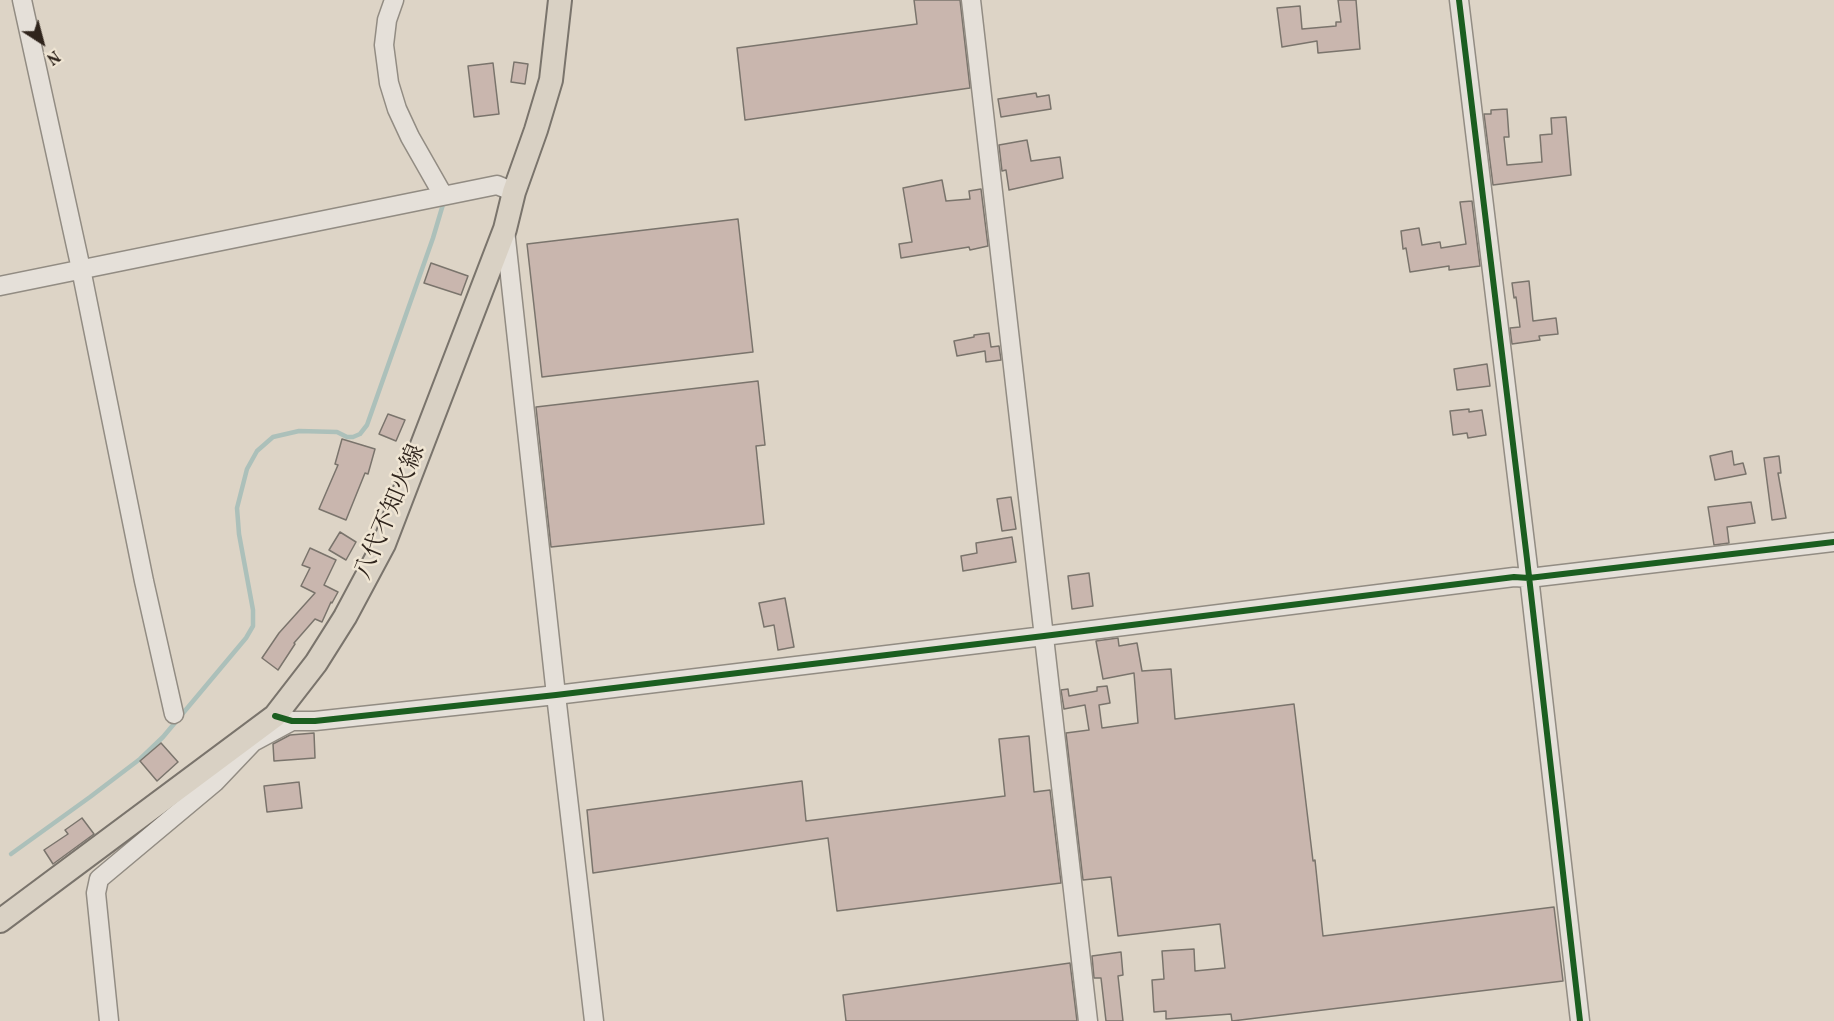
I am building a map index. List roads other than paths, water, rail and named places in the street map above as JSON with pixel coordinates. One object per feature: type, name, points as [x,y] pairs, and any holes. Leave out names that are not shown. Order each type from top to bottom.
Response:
[{"type":"main road","name":"八代不知火線","points":[[0,921],[284,718],[345,617],[384,544],[504,229],[514,192],[537,130],[551,80],[561,0]]},
{"type":"street","points":[[22,0],[174,714]]},
{"type":"street","points":[[394,0],[387,20],[384,45],[389,83],[397,109],[410,137],[443,195]]},
{"type":"street","points":[[970,0],[1088,1021]]},
{"type":"street","points":[[1459,0],[1580,1021]]},
{"type":"street","points":[[0,286],[497,184],[514,192]]},
{"type":"street","points":[[504,229],[594,1021]]},
{"type":"street","points":[[109,1021],[96,893],[99,879],[215,782],[253,742],[284,718],[315,721],[556,695],[1514,577],[1529,578],[1834,543]]},
{"type":"waterway","points":[[11,854],[140,759],[163,737],[246,638],[253,626],[253,610],[239,534],[237,508],[247,469],[257,451],[273,437],[299,431],[337,432],[353,437],[360,434],[367,425],[444,201]]}]
